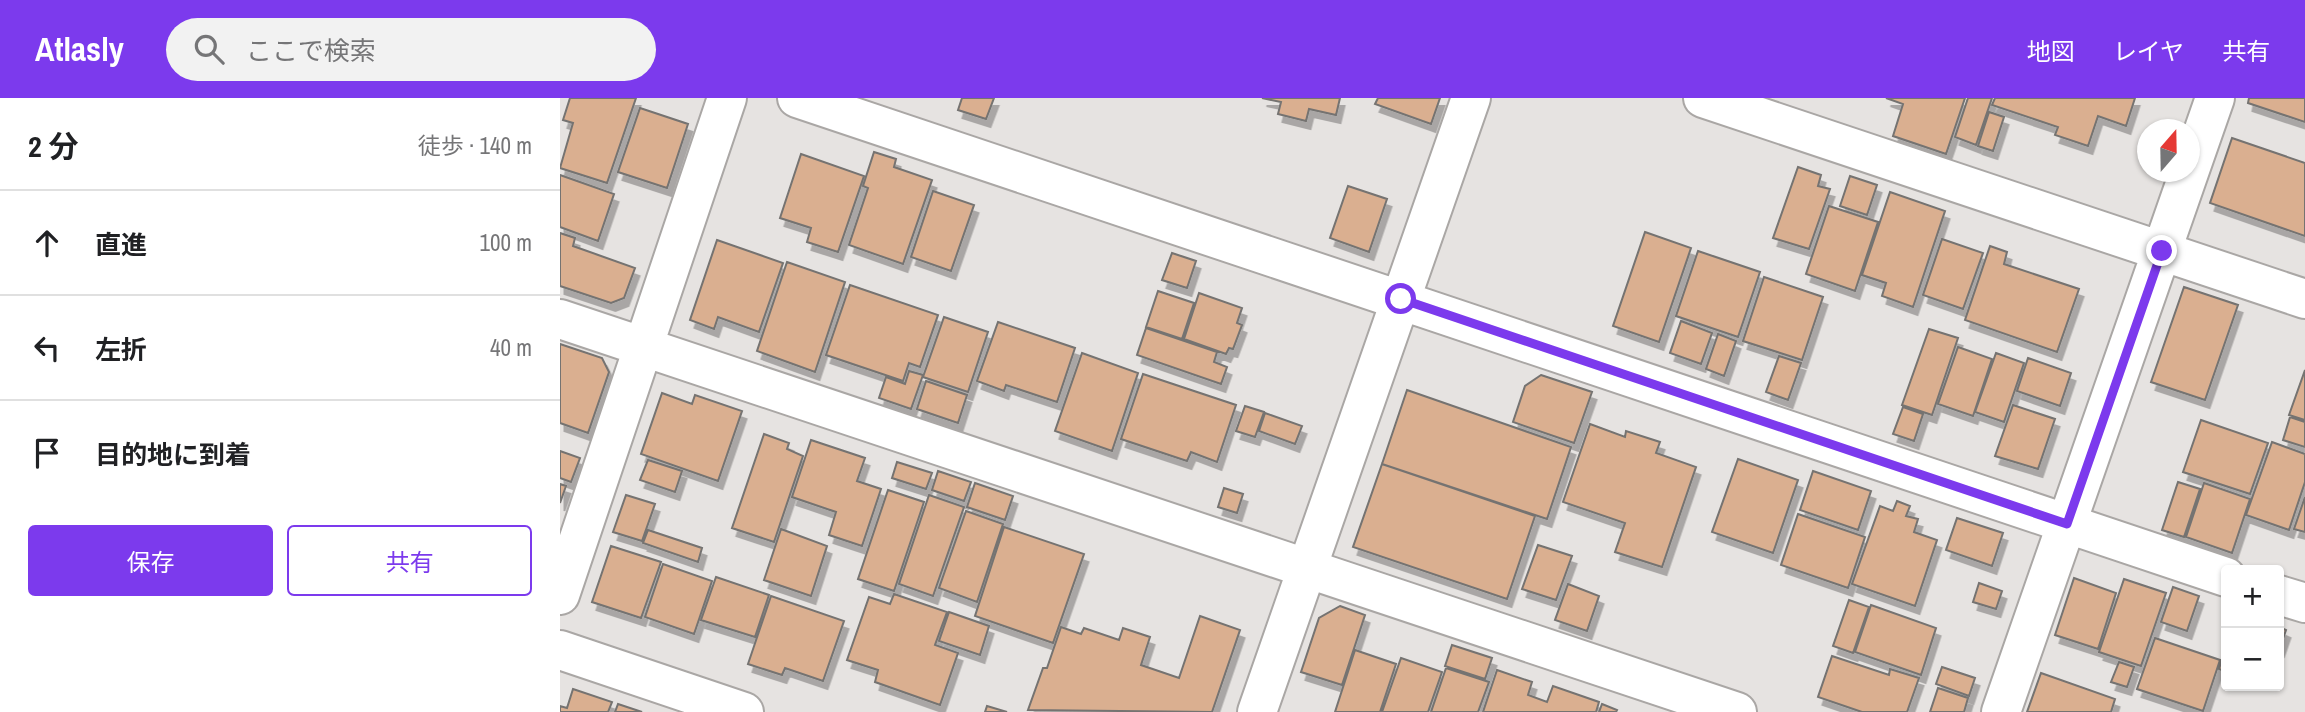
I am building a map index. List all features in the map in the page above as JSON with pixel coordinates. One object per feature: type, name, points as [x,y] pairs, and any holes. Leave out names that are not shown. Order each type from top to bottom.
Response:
[{"type":"street","points":[[560,595],[727,98]]},
{"type":"street","points":[[797,98],[2221,575]]},
{"type":"street","points":[[1257,712],[1471,98]]},
{"type":"street","points":[[1703,98],[2305,299]]},
{"type":"street","points":[[2001,712],[2215,98]]},
{"type":"street","points":[[560,319],[1737,712]]},
{"type":"street","points":[[2284,597],[2305,603]]},
{"type":"street","points":[[560,650],[744,712]]},
{"type":"building","points":[[570,98],[636,98],[607,183],[560,168],[573,123],[563,120]]},
{"type":"building","points":[[962,98],[994,98],[986,119],[958,110]]},
{"type":"building","points":[[1262,98],[1340,98],[1336,115],[1309,109],[1306,121],[1278,114],[1281,102]]},
{"type":"building","points":[[1378,98],[1440,98],[1431,124],[1375,104]]},
{"type":"building","points":[[1886,98],[1965,98],[1946,154],[1893,136],[1903,104]]},
{"type":"building","points":[[1968,98],[1992,98],[1976,145],[1955,137]]},
{"type":"building","points":[[1995,98],[2135,98],[2126,126],[2098,116],[2088,146],[2055,135],[2058,127],[1992,105]]},
{"type":"building","points":[[2249,98],[2305,98],[2305,122],[2248,103]]},
{"type":"building","points":[[640,108],[688,124],[667,188],[618,172]]},
{"type":"building","points":[[1989,112],[2004,117],[1993,151],[1978,146]]},
{"type":"building","points":[[2232,138],[2305,163],[2305,236],[2210,203]]},
{"type":"building","points":[[874,152],[896,159],[894,167],[932,180],[903,264],[849,245],[868,188],[863,186]]},
{"type":"building","points":[[801,154],[864,176],[838,252],[807,242],[811,228],[780,218]]},
{"type":"building","points":[[1798,167],[1821,175],[1818,186],[1830,189],[1809,249],[1773,238]]},
{"type":"building","points":[[560,175],[614,194],[598,241],[560,227]]},
{"type":"building","points":[[1850,176],[1877,185],[1867,215],[1840,206]]},
{"type":"building","points":[[1348,186],[1387,199],[1369,252],[1330,238]]},
{"type":"building","points":[[933,191],[974,205],[951,271],[911,257]]},
{"type":"building","points":[[1890,192],[1945,211],[1913,307],[1882,296],[1886,283],[1862,275]]},
{"type":"building","points":[[1829,206],[1878,222],[1855,291],[1806,274]]},
{"type":"building","points":[[1645,232],[1691,248],[1659,342],[1613,326]]},
{"type":"building","points":[[560,233],[575,238],[573,246],[635,268],[624,298],[611,303],[560,286]]},
{"type":"building","points":[[1942,239],[1983,253],[1963,309],[1923,295]]},
{"type":"building","points":[[717,240],[783,263],[759,332],[718,317],[714,329],[690,320]]},
{"type":"building","points":[[1990,246],[2007,252],[2004,264],[2079,289],[2057,352],[1965,320]]},
{"type":"building","points":[[1698,251],[1760,272],[1738,337],[1676,316]]},
{"type":"building","points":[[1172,253],[1196,261],[1187,288],[1162,280]]},
{"type":"building","points":[[787,262],[845,282],[815,372],[757,351]]},
{"type":"building","points":[[1764,277],[1823,297],[1802,360],[1743,341]]},
{"type":"building","points":[[850,285],[938,315],[920,367],[909,363],[903,381],[826,355]]},
{"type":"building","points":[[2184,287],[2238,305],[2205,400],[2151,382]]},
{"type":"building","points":[[1158,291],[1194,303],[1182,339],[1146,327]]},
{"type":"building","points":[[1199,293],[1242,308],[1237,323],[1242,325],[1233,349],[1229,348],[1226,354],[1184,339]]},
{"type":"building","points":[[944,317],[988,332],[968,392],[923,377]]},
{"type":"building","points":[[1681,321],[1712,333],[1701,364],[1670,353]]},
{"type":"building","points":[[998,322],[1075,348],[1057,402],[1006,385],[1004,391],[977,381]]},
{"type":"building","points":[[1146,328],[1217,352],[1214,362],[1227,367],[1221,384],[1137,355]]},
{"type":"building","points":[[1929,329],[1958,338],[1932,415],[1902,405]]},
{"type":"building","points":[[1718,334],[1736,341],[1724,376],[1706,369]]},
{"type":"building","points":[[560,344],[602,358],[609,372],[588,433],[560,423]]},
{"type":"building","points":[[1958,347],[1992,359],[1973,416],[1938,404]]},
{"type":"building","points":[[1082,353],[1138,373],[1112,451],[1055,431]]},
{"type":"building","points":[[1996,353],[2024,363],[2004,422],[1975,412]]},
{"type":"building","points":[[1779,356],[1801,363],[1788,400],[1766,392]]},
{"type":"building","points":[[2028,358],[2071,373],[2060,406],[2017,391]]},
{"type":"building","points":[[2305,370],[2305,420],[2289,415]]},
{"type":"building","points":[[909,371],[923,375],[911,409],[879,398],[886,377],[905,384]]},
{"type":"building","points":[[1143,374],[1236,405],[1217,462],[1191,452],[1187,461],[1121,439]]},
{"type":"building","points":[[1541,375],[1592,392],[1574,443],[1513,422],[1525,386]]},
{"type":"building","points":[[926,381],[967,395],[958,423],[917,409]]},
{"type":"building","points":[[1407,390],[1571,447],[1547,519],[1382,464]]},
{"type":"building","points":[[662,393],[692,404],[695,395],[742,411],[718,481],[641,454]]},
{"type":"building","points":[[2013,405],[2055,419],[2038,469],[1995,456]]},
{"type":"building","points":[[1245,406],[1264,412],[1255,437],[1236,431]]},
{"type":"building","points":[[1903,407],[1923,414],[1914,441],[1893,434]]},
{"type":"building","points":[[1265,413],[1302,426],[1295,444],[1259,431]]},
{"type":"building","points":[[2290,417],[2305,422],[2305,447],[2283,440]]},
{"type":"building","points":[[2201,420],[2268,443],[2250,494],[2183,472]]},
{"type":"building","points":[[1590,424],[1625,437],[1626,431],[1660,442],[1656,453],[1696,467],[1662,567],[1615,552],[1625,523],[1563,502]]},
{"type":"building","points":[[764,434],[789,443],[787,449],[803,456],[774,542],[732,528]]},
{"type":"building","points":[[811,440],[865,458],[857,481],[881,489],[862,546],[829,535],[836,512],[792,497]]},
{"type":"building","points":[[2272,442],[2305,454],[2305,482],[2289,530],[2246,515]]},
{"type":"building","points":[[560,451],[580,458],[571,482],[560,478]]},
{"type":"building","points":[[1738,459],[1798,480],[1773,553],[1712,532]]},
{"type":"building","points":[[648,460],[682,471],[675,492],[640,480]]},
{"type":"building","points":[[897,462],[932,473],[926,489],[892,478]]},
{"type":"building","points":[[1382,464],[1535,516],[1507,599],[1353,547]]},
{"type":"building","points":[[938,471],[971,482],[964,501],[932,490]]},
{"type":"building","points":[[1813,471],[1871,491],[1858,530],[1800,510]]},
{"type":"building","points":[[2178,482],[2200,489],[2184,537],[2162,530]]},
{"type":"building","points":[[975,483],[1013,496],[1005,520],[967,507]]},
{"type":"building","points":[[2204,483],[2250,499],[2232,553],[2186,537]]},
{"type":"building","points":[[560,484],[566,486],[560,503]]},
{"type":"building","points":[[1224,488],[1243,494],[1237,513],[1218,507]]},
{"type":"building","points":[[888,490],[924,502],[894,591],[858,579]]},
{"type":"building","points":[[626,495],[655,504],[642,541],[613,532]]},
{"type":"building","points":[[929,495],[964,507],[933,596],[899,584]]},
{"type":"building","points":[[2305,497],[2305,532],[2294,529]]},
{"type":"building","points":[[1897,501],[1910,506],[1906,516],[1918,519],[1914,532],[1937,540],[1915,606],[1852,584],[1880,506],[1893,511]]},
{"type":"building","points":[[966,511],[1003,524],[977,602],[939,588]]},
{"type":"building","points":[[1798,514],[1865,537],[1848,588],[1781,565]]},
{"type":"building","points":[[1957,518],[2003,533],[1992,566],[1946,550]]},
{"type":"building","points":[[1004,527],[1084,554],[1053,643],[975,616]]},
{"type":"building","points":[[781,529],[827,546],[811,596],[764,580]]},
{"type":"building","points":[[648,530],[702,548],[698,562],[643,543]]},
{"type":"building","points":[[1538,545],[1572,556],[1556,600],[1522,589]]},
{"type":"building","points":[[611,546],[661,562],[641,618],[592,602]]},
{"type":"building","points":[[663,564],[712,581],[694,634],[645,617]]},
{"type":"building","points":[[716,577],[769,595],[755,637],[701,620]]},
{"type":"building","points":[[2074,578],[2116,593],[2098,649],[2055,635]]},
{"type":"building","points":[[2124,579],[2166,593],[2141,666],[2099,652]]},
{"type":"building","points":[[1979,583],[2002,591],[1996,609],[1973,602]]},
{"type":"building","points":[[1568,584],[1599,596],[1587,631],[1555,620]]},
{"type":"building","points":[[2173,587],[2199,596],[2187,631],[2161,622]]},
{"type":"building","points":[[894,594],[947,612],[935,645],[958,653],[940,705],[875,682],[878,670],[847,660],[869,597],[890,604]]},
{"type":"building","points":[[771,596],[844,621],[823,681],[785,668],[782,675],[748,664]]},
{"type":"building","points":[[1849,600],[1869,607],[1853,653],[1833,646]]},
{"type":"building","points":[[1871,605],[1936,628],[1921,675],[1855,652]]},
{"type":"building","points":[[1340,606],[1365,615],[1342,685],[1301,672],[1319,618]]},
{"type":"building","points":[[949,612],[989,626],[980,655],[939,641]]},
{"type":"building","points":[[1200,616],[1240,630],[1212,712],[1028,710],[1043,668],[1047,668],[1061,627],[1081,634],[1084,628],[1119,640],[1123,628],[1150,637],[1141,665],[1179,678]]},
{"type":"building","points":[[2155,638],[2220,660],[2203,711],[2137,689]]},
{"type":"building","points":[[1452,645],[1492,658],[1485,679],[1445,666]]},
{"type":"building","points":[[1355,650],[1396,664],[1380,712],[1335,712]]},
{"type":"building","points":[[1832,656],[1889,675],[1890,669],[1919,678],[1907,712],[1862,712],[1818,697]]},
{"type":"building","points":[[1401,658],[1442,672],[1428,712],[1382,712]]},
{"type":"building","points":[[2119,662],[2134,667],[2127,687],[2111,682]]},
{"type":"building","points":[[1942,667],[1975,678],[1969,696],[1936,684]]},
{"type":"building","points":[[1446,668],[1489,682],[1478,712],[1431,712]]},
{"type":"building","points":[[1497,670],[1532,682],[1528,695],[1547,702],[1553,686],[1599,702],[1596,712],[1483,712]]},
{"type":"building","points":[[2041,673],[2115,699],[2111,712],[2027,712]]},
{"type":"building","points":[[1938,688],[1968,698],[1964,712],[1930,712]]},
{"type":"building","points":[[573,689],[612,702],[608,712],[560,712],[560,706],[567,708]]},
{"type":"building","points":[[618,704],[642,712],[615,712]]},
{"type":"building","points":[[1602,704],[1617,710],[1599,712]]},
{"type":"building","points":[[987,706],[1007,712],[985,712]]},
{"type":"route","points":[[1401,299],[2067,524],[2162,251]]}]
